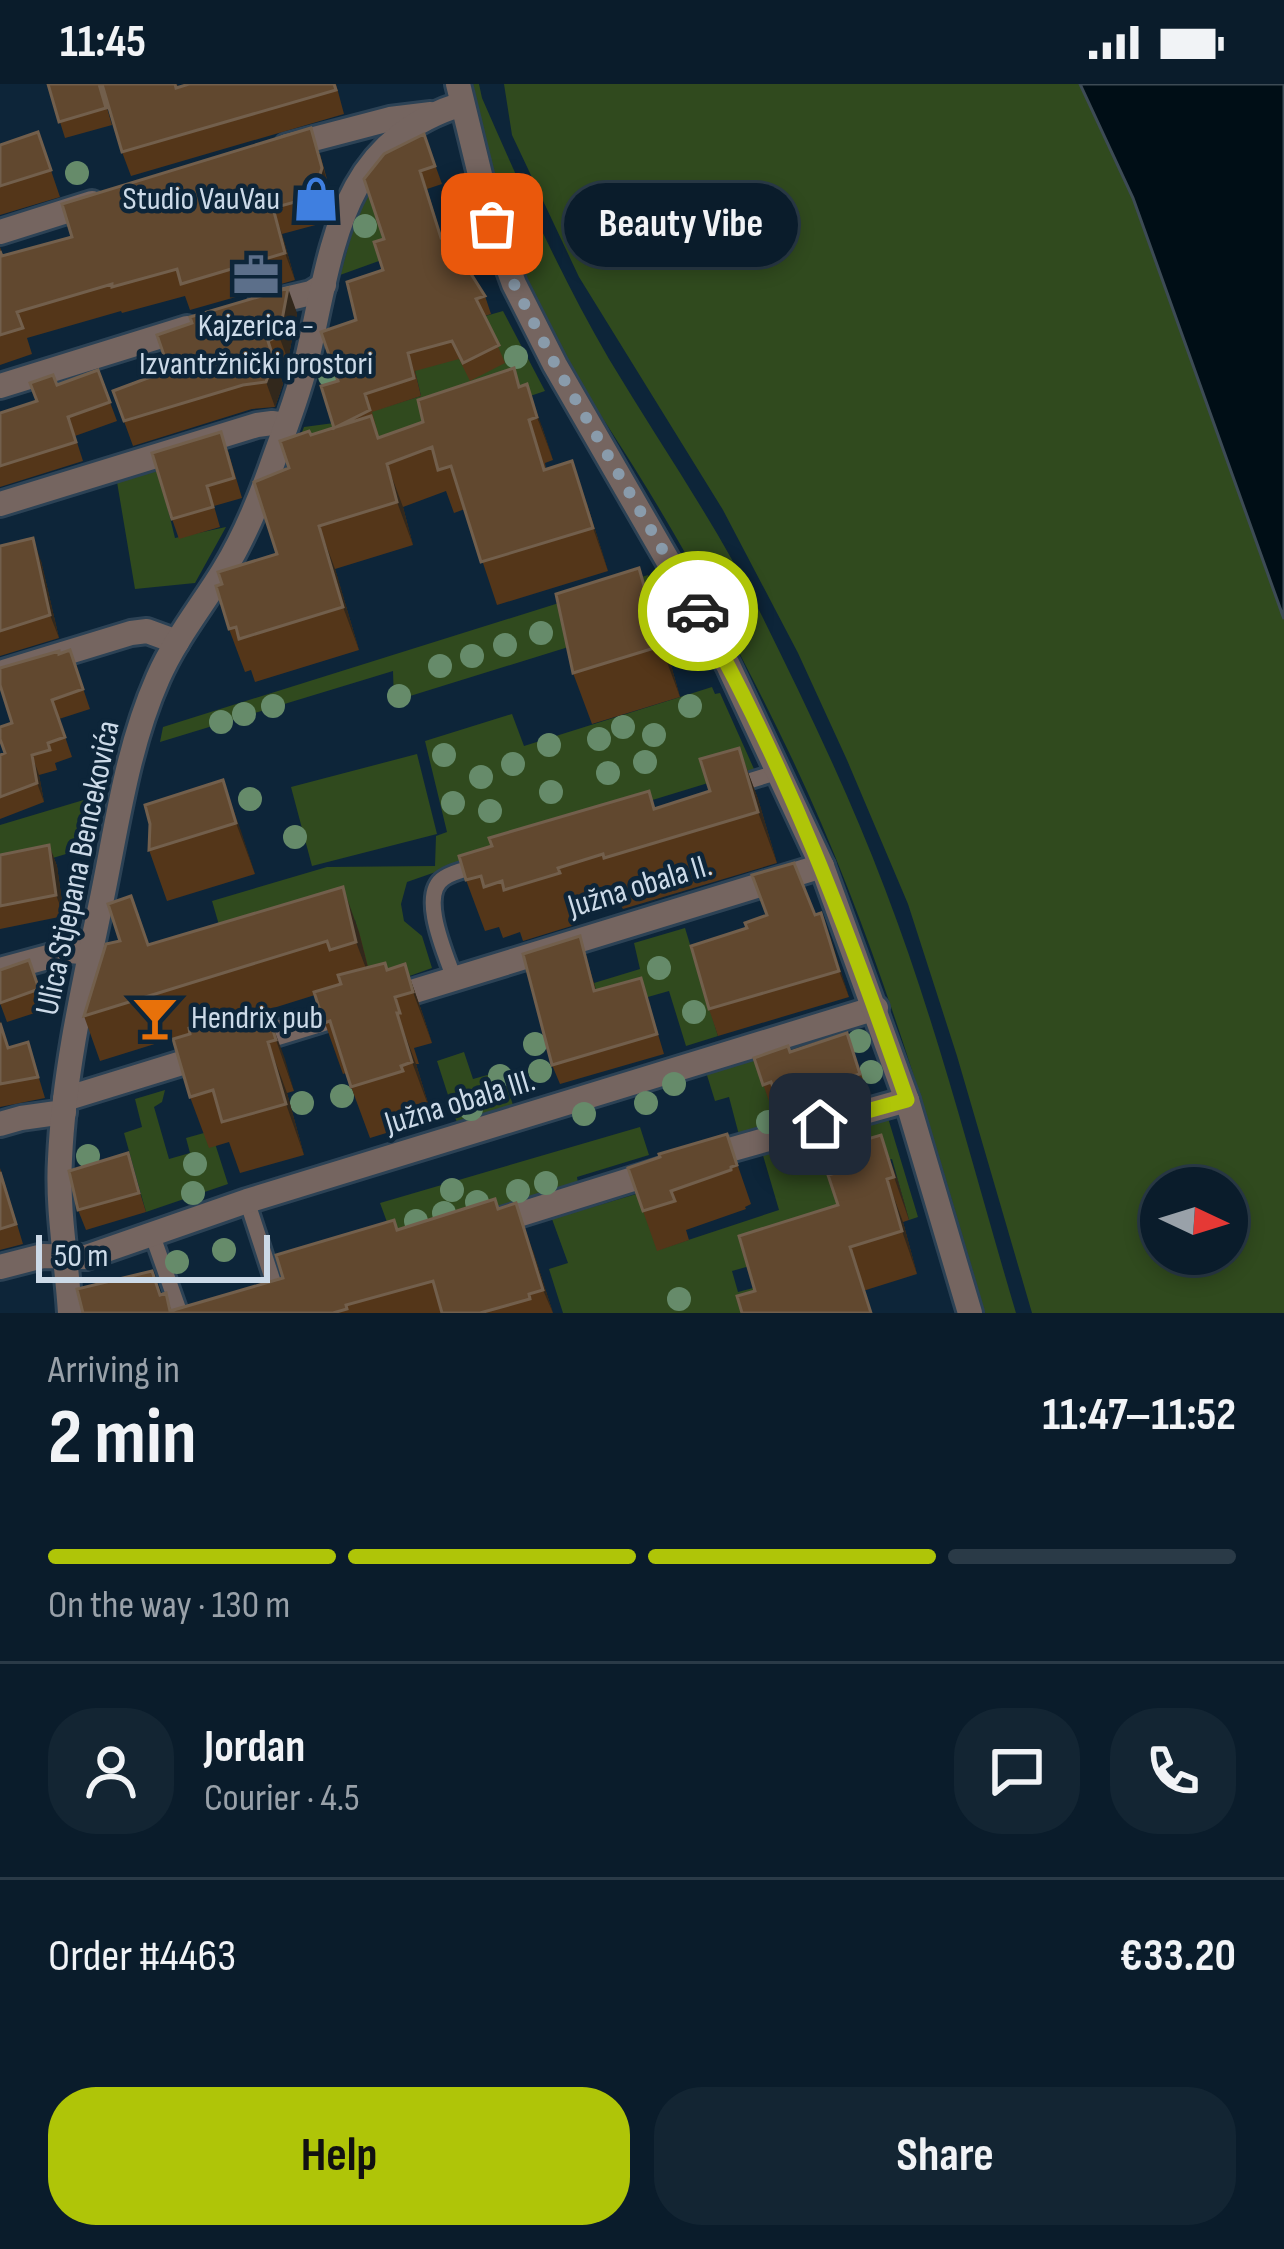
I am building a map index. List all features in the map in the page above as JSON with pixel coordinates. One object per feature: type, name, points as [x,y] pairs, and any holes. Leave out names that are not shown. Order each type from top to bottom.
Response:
[{"type":"street","name":"Ulica Stjepana Bencekovića","points":[[70,1313],[59,1193],[64,1106],[137,737],[177,642],[248,526],[304,373],[346,209],[366,167],[381,150],[460,94]]},
{"type":"street","points":[[460,94],[492,224],[514,284],[728,665],[822,866],[907,1100],[970,1313]]},
{"type":"street","points":[[266,152],[400,117],[431,114]]},
{"type":"street","points":[[350,129],[369,146],[366,167]]},
{"type":"street","points":[[0,232],[108,199]]},
{"type":"street","points":[[0,386],[311,293],[324,285]]},
{"type":"street","points":[[0,505],[256,425],[286,425]]},
{"type":"street","points":[[0,673],[131,633],[147,631],[177,642]]},
{"type":"street","name":"Južna obala II.","points":[[0,1124],[822,866]]},
{"type":"street","points":[[0,970],[70,951],[91,953]]},
{"type":"street","name":"Južna obala III.","points":[[0,1268],[43,1256],[86,1257],[247,1202],[876,1008]]},
{"type":"street","points":[[469,1230],[907,1100]]},
{"type":"lane","points":[[719,791],[778,772]]},
{"type":"lane","points":[[454,978],[433,911],[433,894],[438,881],[448,875],[493,861]]},
{"type":"lane","points":[[247,1202],[278,1290]]},
{"type":"lane","points":[[152,1234],[180,1313]]},
{"type":"green space","points":[[473,84],[479,84],[511,165],[574,295],[745,583],[842,785],[922,994],[1016,1313],[985,1313],[871,949],[782,738],[701,581],[569,365],[529,286],[503,212]]},
{"type":"green space","points":[[504,84],[1080,84],[1133,198],[1284,619],[1284,1313],[1032,1313],[908,904],[847,760],[798,653],[723,510],[579,277],[512,135]]},
{"type":"green space","points":[[367,188],[390,257],[340,275],[363,195]]},
{"type":"green space","points":[[503,311],[545,391],[284,479],[304,427],[334,423],[421,396],[415,371],[482,317]]},
{"type":"green space","points":[[157,465],[175,538],[226,527],[195,583],[135,589],[116,476]]},
{"type":"green space","points":[[648,575],[651,582],[659,579],[678,613],[394,701],[393,671],[160,742],[163,727]]},
{"type":"green space","points":[[712,687],[715,694],[720,693],[754,769],[564,827],[407,882],[401,904],[404,921],[422,936],[432,968],[373,989],[355,920],[229,959],[212,901],[327,867],[435,866],[436,836],[447,832],[425,741],[512,714],[524,746]]},
{"type":"green space","points":[[417,754],[437,834],[312,866],[291,787]]},
{"type":"green space","points":[[97,796],[89,847],[0,874],[0,825]]},
{"type":"green space","points":[[685,928],[718,1036],[686,1046],[669,991],[602,1010],[594,983],[640,969],[634,943]]},
{"type":"green space","points":[[464,1052],[473,1079],[502,1071],[513,1105],[457,1123],[437,1061]]},
{"type":"green space","points":[[753,1058],[786,1123],[739,1135],[729,1097],[715,1101],[706,1072]]},
{"type":"green space","points":[[165,1090],[162,1102],[154,1107],[169,1159],[190,1153],[186,1138],[211,1131],[228,1184],[146,1212],[124,1133],[142,1127],[135,1099]]},
{"type":"green space","points":[[888,1118],[918,1217],[909,1220],[892,1159],[871,1165],[850,1238],[732,1271],[738,1292],[757,1287],[765,1313],[563,1313],[549,1269],[568,1263],[552,1219],[670,1184],[674,1197],[658,1250],[779,1210],[762,1152]]},
{"type":"green space","points":[[640,1127],[649,1155],[479,1213],[391,1233],[380,1203]]},
{"type":"shaded area","points":[[1080,84],[1284,84],[1284,619],[1133,198]]},
{"type":"building","points":[[48,84],[99,84],[106,108],[59,122]]},
{"type":"building","points":[[102,84],[175,84],[176,88],[189,84],[334,84],[336,90],[122,152]]},
{"type":"building","points":[[311,128],[322,168],[313,197],[273,208],[285,253],[181,284],[177,269],[112,284],[17,312],[23,328],[0,335],[0,251],[2,256],[72,237],[62,204]]},
{"type":"building","points":[[38,132],[51,170],[0,186],[0,145]]},
{"type":"building","points":[[424,134],[435,166],[420,171],[441,238],[454,234],[467,256],[461,258],[485,296],[476,299],[499,345],[463,363],[452,341],[408,353],[414,378],[365,394],[370,410],[334,428],[321,386],[338,381],[321,332],[356,320],[347,282],[383,270],[374,242],[384,239],[364,179],[384,154]]},
{"type":"building","points":[[288,288],[279,336],[268,341],[274,360],[266,382],[124,421],[113,391],[169,370],[157,335],[192,323],[190,317]]},
{"type":"building","points":[[514,368],[519,387],[527,384],[537,417],[529,420],[544,470],[572,461],[593,528],[481,562],[451,466],[438,470],[432,447],[387,464],[397,502],[319,526],[343,607],[239,639],[236,627],[229,629],[216,586],[222,584],[218,572],[277,554],[254,482],[289,468],[280,441],[371,416],[378,438],[423,422],[418,400]]},
{"type":"building","points":[[98,370],[110,402],[68,417],[76,442],[0,466],[0,413],[37,401],[30,383],[53,375],[57,385]]},
{"type":"building","points":[[221,432],[234,478],[207,486],[213,507],[172,519],[152,453]]},
{"type":"building","points":[[33,538],[50,615],[0,631],[0,546]]},
{"type":"building","points":[[639,568],[661,646],[573,673],[556,594]]},
{"type":"building","points":[[70,650],[83,689],[52,700],[65,737],[48,743],[50,750],[32,755],[37,783],[0,797],[0,755],[5,753],[0,727],[12,723],[0,685],[0,668]]},
{"type":"building","points":[[739,748],[758,812],[604,858],[603,854],[504,890],[502,881],[484,887],[481,876],[466,880],[459,856],[492,846],[489,838],[649,791],[654,809],[710,791],[700,759]]},
{"type":"building","points":[[223,780],[236,823],[149,850],[145,805]]},
{"type":"building","points":[[49,845],[56,895],[0,906],[0,855]]},
{"type":"building","points":[[794,863],[815,915],[821,913],[839,971],[709,1009],[691,946],[747,928],[745,923],[767,915],[752,875]]},
{"type":"building","points":[[343,887],[356,942],[330,950],[327,941],[84,1016],[106,944],[120,941],[108,904],[131,896],[148,945]]},
{"type":"building","points":[[580,936],[594,991],[641,978],[657,1034],[552,1065],[523,954]]},
{"type":"building","points":[[29,960],[39,989],[0,1003],[0,970]]},
{"type":"building","points":[[385,963],[387,970],[405,964],[413,992],[395,997],[412,1062],[401,1066],[403,1071],[351,1087],[330,1021],[324,1023],[314,992],[341,984],[338,975]]},
{"type":"building","points":[[266,1008],[276,1040],[268,1042],[286,1104],[222,1122],[213,1090],[190,1097],[173,1039],[190,1034],[189,1028]]},
{"type":"building","points":[[0,1023],[8,1048],[28,1042],[38,1077],[0,1084]]},
{"type":"building","points":[[847,1033],[860,1074],[777,1097],[771,1082],[763,1085],[754,1058]]},
{"type":"building","points":[[727,1134],[737,1165],[671,1191],[675,1201],[643,1211],[628,1168]]},
{"type":"building","points":[[881,1135],[894,1177],[887,1179],[902,1231],[850,1247],[871,1313],[742,1313],[737,1296],[755,1291],[739,1236],[838,1205],[828,1175],[854,1168],[847,1145]]},
{"type":"building","points":[[128,1153],[139,1193],[78,1210],[69,1171]]},
{"type":"building","points":[[0,1172],[16,1224],[0,1229]]},
{"type":"building","points":[[495,1199],[498,1209],[516,1203],[543,1290],[529,1294],[530,1299],[480,1313],[442,1313],[433,1281],[346,1305],[347,1309],[333,1313],[83,1313],[77,1289],[152,1271],[160,1295],[166,1293],[170,1311],[283,1278],[276,1255],[394,1220],[397,1230]]},
{"type":"way so far","points":[[492,224],[514,284],[555,364],[698,611]]},
{"type":"place","name":"Studio VauVau","points":[[316,199]]},
{"type":"place","name":"Beauty Vibe","points":[[492,224]]},
{"type":"place","name":"Kajzerica - Izvantržnički prostori","points":[[256,275]]},
{"type":"place","name":"Hendrix pub","points":[[155,1018]]},
{"type":"route","points":[[698,611],[822,866],[907,1100],[820,1124]]}]
